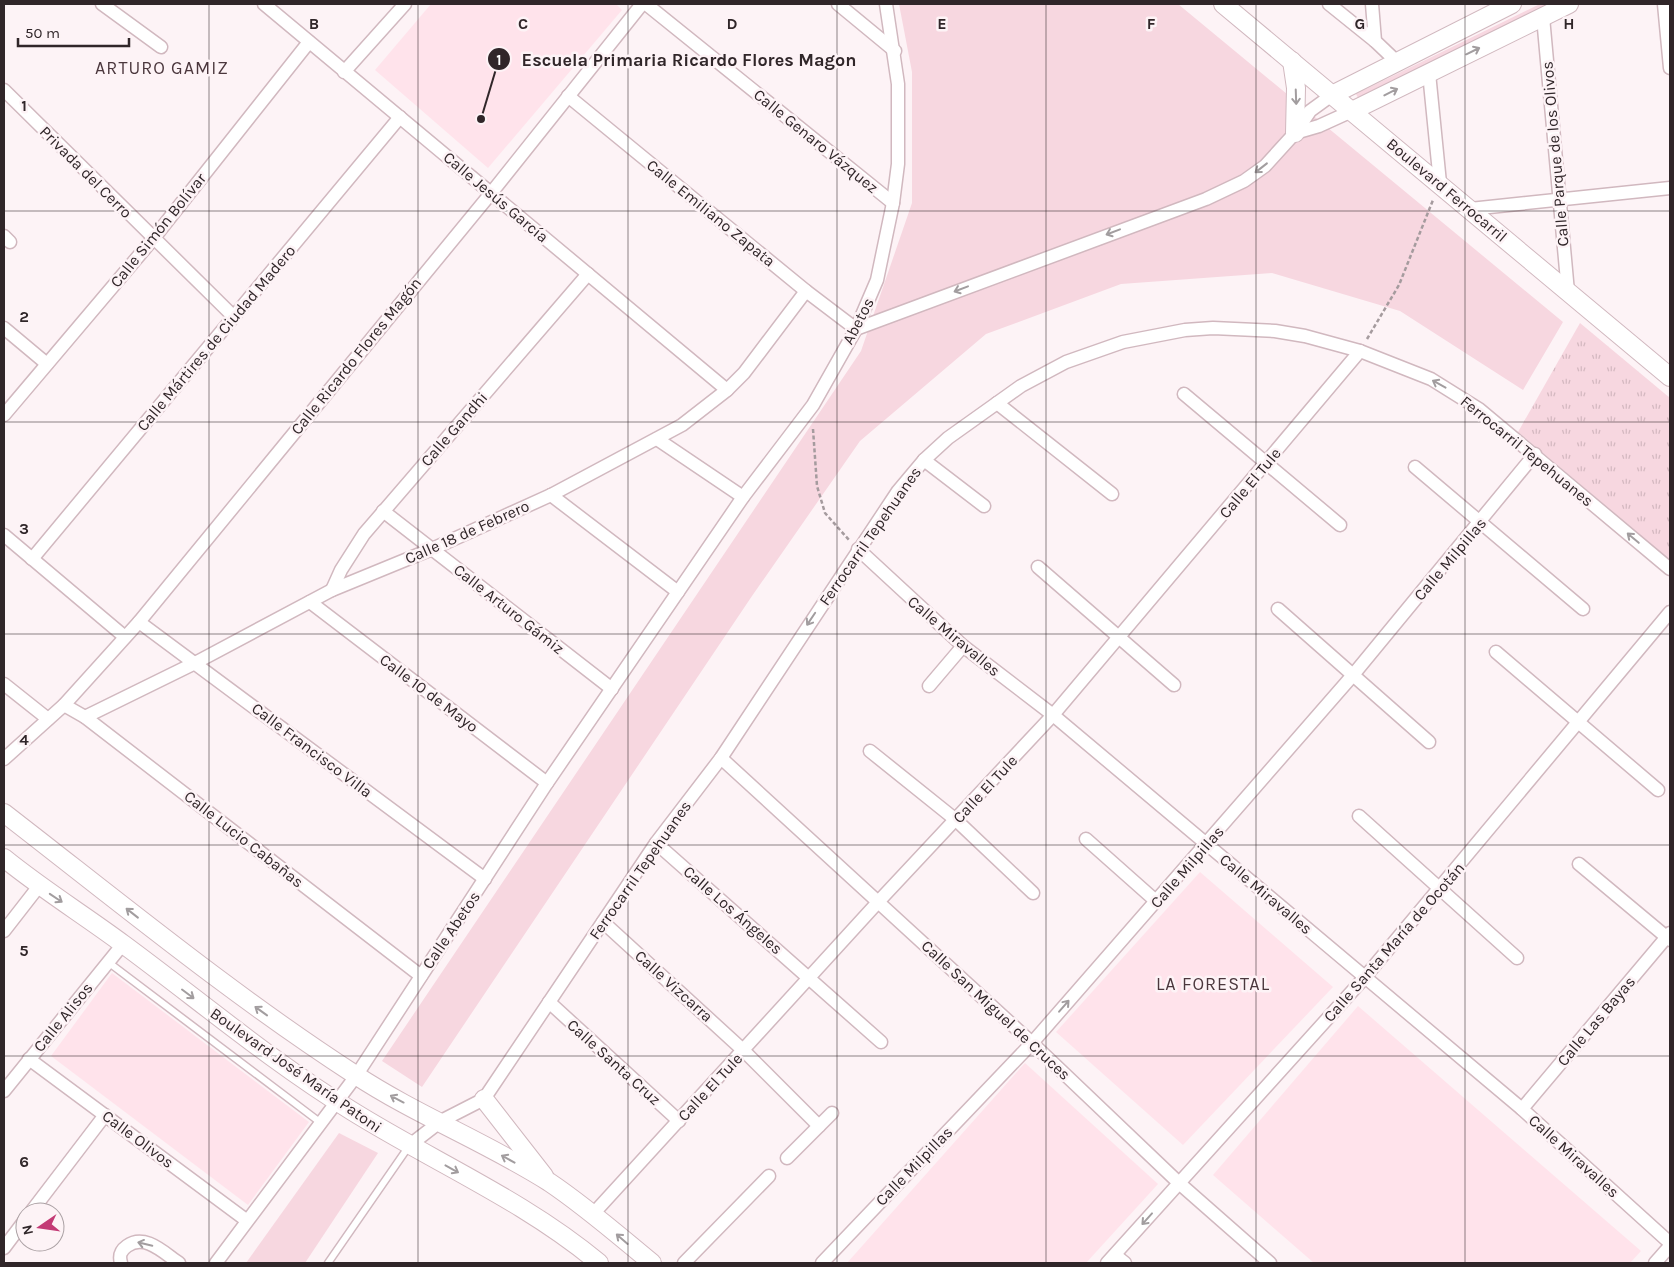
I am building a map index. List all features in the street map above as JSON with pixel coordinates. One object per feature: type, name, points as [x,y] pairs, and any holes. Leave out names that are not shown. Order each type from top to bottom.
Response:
[{"type":"main road","name":"Boulevard Ferrocarril","points":[[1223,4],[1440,183],[1670,377]]},
{"type":"main road","points":[[1332,94],[1512,4]]},
{"type":"main road","points":[[1352,111],[1569,4]]},
{"type":"main road","points":[[1292,60],[1296,88],[1295,133]]},
{"type":"main road","name":"Boulevard José María Patoni","points":[[4,813],[220,982],[356,1076],[441,1121],[548,1182],[594,1214],[652,1263]]},
{"type":"main road","name":"Boulevard José María Patoni","points":[[4,858],[39,886],[123,944],[227,1023],[337,1102],[410,1146],[527,1212],[599,1263]]},
{"type":"main road","points":[[484,1100],[548,1182]]},
{"type":"street","points":[[102,4],[161,47]]},
{"type":"street","name":"Calle Jesús García","points":[[264,4],[344,72],[492,192],[727,390]]},
{"type":"street","points":[[344,72],[405,4]]},
{"type":"street","name":"Calle Ricardo Flores Magón","points":[[4,759],[64,705],[139,622],[492,192],[642,4]]},
{"type":"street","name":"Calle Genaro Vázquez","points":[[646,4],[893,203]]},
{"type":"street","points":[[838,4],[894,51]]},
{"type":"street","name":"Abetos","points":[[678,592],[743,497],[813,405],[856,329],[877,280],[893,203],[900,131],[894,51],[886,4]]},
{"type":"street","points":[[1328,4],[1375,41],[1396,61]]},
{"type":"street","points":[[1372,4],[1375,41]]},
{"type":"street","points":[[1664,4],[1670,68]]},
{"type":"street","name":"Calle Parque de los Olivos","points":[[1543,16],[1568,292]]},
{"type":"street","name":"Calle Simón Bolívar","points":[[4,415],[153,238],[309,42]]},
{"type":"street","points":[[1429,73],[1440,183]]},
{"type":"street","name":"Privada del Cerro","points":[[4,90],[233,316]]},
{"type":"street","points":[[856,329],[1206,199],[1244,181],[1265,166],[1295,133],[1310,111],[1332,94]]},
{"type":"street","name":"Calle Emiliano Zapata","points":[[568,96],[806,291],[856,329]]},
{"type":"street","points":[[1295,133],[1319,126],[1352,111]]},
{"type":"street","name":"Calle Mártires de Ciudad Madero","points":[[32,559],[400,117]]},
{"type":"street","points":[[1470,209],[1670,188]]},
{"type":"street","name":"Calle Gandhi","points":[[332,590],[352,550],[383,511],[588,274]]},
{"type":"street","name":"Calle 18 de Febrero","points":[[85,717],[195,663],[332,590],[432,550],[551,495],[682,425],[727,390],[744,372],[806,291]]},
{"type":"street","points":[[4,328],[47,364]]},
{"type":"street","name":"Ferrocarril Tepehuanes","points":[[484,1100],[656,843],[721,758],[898,491],[924,460],[948,438],[1035,378],[1093,351],[1123,342],[1186,330],[1233,328],[1275,331],[1305,336],[1360,351],[1431,379],[1456,393],[1486,414],[1670,569]]},
{"type":"street","name":"Calle El Tule","points":[[594,1214],[879,901],[1053,715],[1360,351]]},
{"type":"street","points":[[1184,394],[1340,525]]},
{"type":"street","points":[[997,403],[1112,494]]},
{"type":"street","points":[[657,438],[743,497]]},
{"type":"street","name":"Calle Milpillas","points":[[822,1263],[1032,1043],[1157,902],[1352,675],[1480,523],[1535,454]]},
{"type":"street","points":[[924,460],[984,506]]},
{"type":"street","points":[[1415,467],[1583,609]]},
{"type":"street","points":[[551,495],[678,592]]},
{"type":"street","name":"Calle Arturo Gámiz","points":[[383,511],[612,689]]},
{"type":"street","points":[[4,535],[125,637]]},
{"type":"street","name":"Calle Miravalles","points":[[858,549],[963,646],[1053,715],[1522,1109],[1670,1245]]},
{"type":"street","points":[[1038,567],[1174,685]]},
{"type":"street","name":"Calle Abetos","points":[[216,1263],[246,1220],[356,1076],[547,783],[678,592]]},
{"type":"street","name":"Calle 10 de Mayo","points":[[310,602],[547,783]]},
{"type":"street","points":[[1278,610],[1429,742]]},
{"type":"street","name":"Calle Santa María de Ocotán","points":[[1116,1260],[1179,1183],[1365,977],[1670,612]]},
{"type":"street","name":"Calle Francisco Villa","points":[[139,622],[485,879]]},
{"type":"street","points":[[929,686],[963,646]]},
{"type":"street","points":[[1496,652],[1658,790]]},
{"type":"street","points":[[4,684],[48,719]]},
{"type":"street","name":"Calle Lucio Cabañas","points":[[64,705],[85,717],[421,976]]},
{"type":"street","points":[[870,751],[956,820],[1033,893]]},
{"type":"street","name":"Calle San Miguel de Cruces","points":[[721,758],[879,901],[1179,1183],[1270,1263]]},
{"type":"street","points":[[1359,816],[1517,958]]},
{"type":"street","points":[[1086,839],[1157,902]]},
{"type":"street","name":"Calle Los Ángeles","points":[[656,843],[810,977],[881,1042]]},
{"type":"street","points":[[1579,864],[1669,937]]},
{"type":"street","points":[[4,932],[39,886]]},
{"type":"street","name":"Calle Vizcarra","points":[[602,922],[744,1051],[818,1126]]},
{"type":"street","name":"Calle Las Bayas","points":[[1522,1109],[1669,937]]},
{"type":"street","name":"Calle Alisos","points":[[4,1091],[123,944]]},
{"type":"street","name":"Calle Santa Cruz","points":[[549,1002],[678,1121]]},
{"type":"street","name":"Calle Olivos","points":[[29,1058],[246,1220]]},
{"type":"street","points":[[410,1146],[441,1121],[484,1100]]},
{"type":"street","points":[[786,1158],[832,1113]]},
{"type":"street","points":[[39,1202],[106,1115]]},
{"type":"street","points":[[684,1263],[769,1176]]},
{"type":"street","points":[[4,1248],[15,1233]]},
{"type":"street","points":[[121,1263],[120,1255],[123,1249],[136,1242],[144,1242],[179,1263]]},
{"type":"street","points":[[1655,1263],[1670,1245]]},
{"type":"lane","points":[[108,962],[321,1123]]},
{"type":"lane","points":[[328,1263],[410,1146]]},
{"type":"path","points":[[1360,351],[1399,285],[1440,183]]},
{"type":"path","points":[[813,405],[817,486],[824,513],[858,549]]},
{"type":"shaded area","points":[[431,4],[616,4],[622,10],[488,168],[375,70]]},
{"type":"shaded area","points":[[1200,872],[1333,987],[1183,1145],[1056,1032]]},
{"type":"shaded area","points":[[112,973],[309,1122],[248,1205],[51,1056]]},
{"type":"shaded area","points":[[1358,1006],[1641,1251],[1630,1263],[1314,1263],[1213,1175]]},
{"type":"shaded area","points":[[1025,1063],[1158,1184],[1086,1263],[847,1263]]},
{"type":"green space","points":[[899,4],[1178,4],[1563,322],[1523,390],[1400,311],[1272,273],[1121,284],[986,334],[860,441],[752,596],[422,1087],[382,1061],[861,351],[912,203],[912,72]]},
{"type":"green space","points":[[1540,4],[1557,4],[1359,100],[1356,94]]},
{"type":"green space","points":[[1580,323],[1670,398],[1670,560],[1518,432]]},
{"type":"green space","points":[[339,1133],[378,1153],[305,1263],[246,1263]]},
{"type":"place","name":"Escuela Primaria Ricardo Flores Magon","points":[[481,119]]},
{"type":"district","name":"ARTURO GAMIZ","points":[[162,68]]},
{"type":"district","name":"LA FORESTAL","points":[[1213,984]]}]
